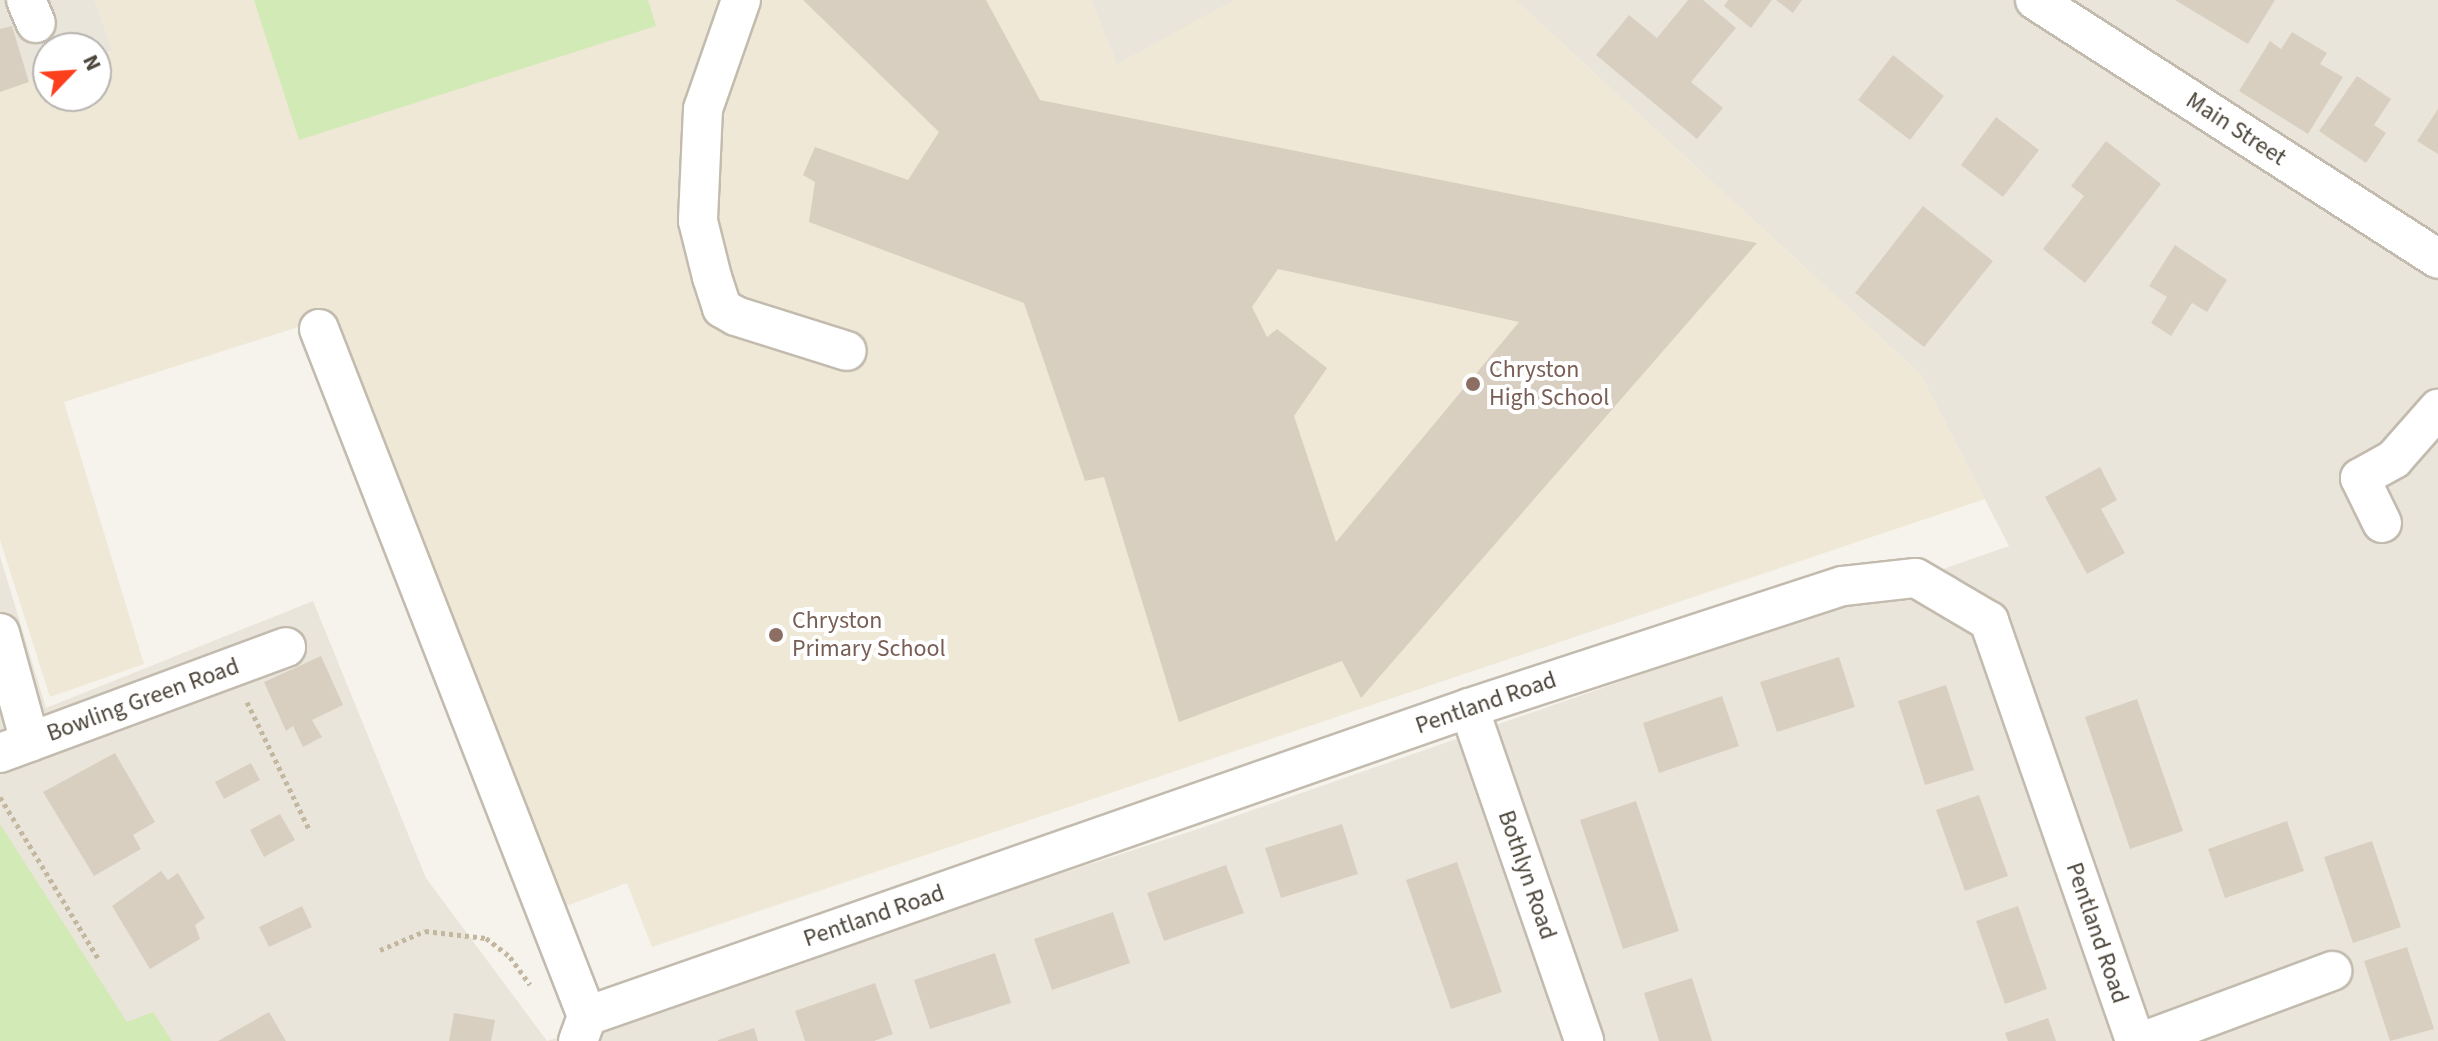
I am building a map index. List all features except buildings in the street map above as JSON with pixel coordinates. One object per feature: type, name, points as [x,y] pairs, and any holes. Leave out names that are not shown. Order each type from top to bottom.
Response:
[{"type":"street","points":[[741,0],[703,109],[698,221],[712,277],[722,308],[736,316],[847,351]]},
{"type":"street","name":"Main Street","points":[[2035,0],[2438,259]]},
{"type":"street","points":[[319,329],[583,1028]]},
{"type":"street","points":[[2382,523],[2360,478],[2394,459],[2438,409]]},
{"type":"street","name":"Pentland Road","points":[[583,1028],[1469,708],[1843,586],[1916,578],[1989,621],[2135,1041]]},
{"type":"street","points":[[0,633],[15,747]]},
{"type":"street","name":"Bowling Green Road","points":[[15,747],[286,647]]},
{"type":"street","name":"Bothlyn Road","points":[[1469,708],[1584,1041]]},
{"type":"street","points":[[2144,1041],[2332,971]]},
{"type":"path","points":[[230,668],[310,831]]},
{"type":"path","points":[[0,797],[98,958]]},
{"type":"path","points":[[380,950],[425,931],[486,938],[510,957],[536,993]]},
{"type":"shaded area","points":[[0,0],[95,0],[106,32],[32,32],[32,79],[0,90]]},
{"type":"shaded area","name":"Chryston High School","points":[[95,0],[1091,0],[1117,64],[1235,0],[1515,0],[1920,374],[1985,499],[652,947],[627,883],[569,905],[546,899],[314,322],[64,402],[144,664],[50,697],[0,540],[0,89],[32,78],[32,112],[112,112],[112,32],[106,32]]},
{"type":"shaded area","points":[[1091,0],[1235,0],[1117,65]]},
{"type":"shaded area","points":[[1515,0],[2438,0],[2438,1041],[547,1041],[1201,828],[2009,546],[1920,374]]},
{"type":"shaded area","points":[[0,556],[46,708],[313,601],[426,878],[547,1041],[0,1041]]},
{"type":"green space","points":[[254,0],[648,0],[656,26],[299,140]]},
{"type":"green space","points":[[0,824],[127,1022],[153,1012],[172,1041],[0,1041]]},
{"type":"place","name":"Chryston High School","points":[[1473,384]]},
{"type":"place","name":"Chryston Primary School","points":[[776,635]]}]
